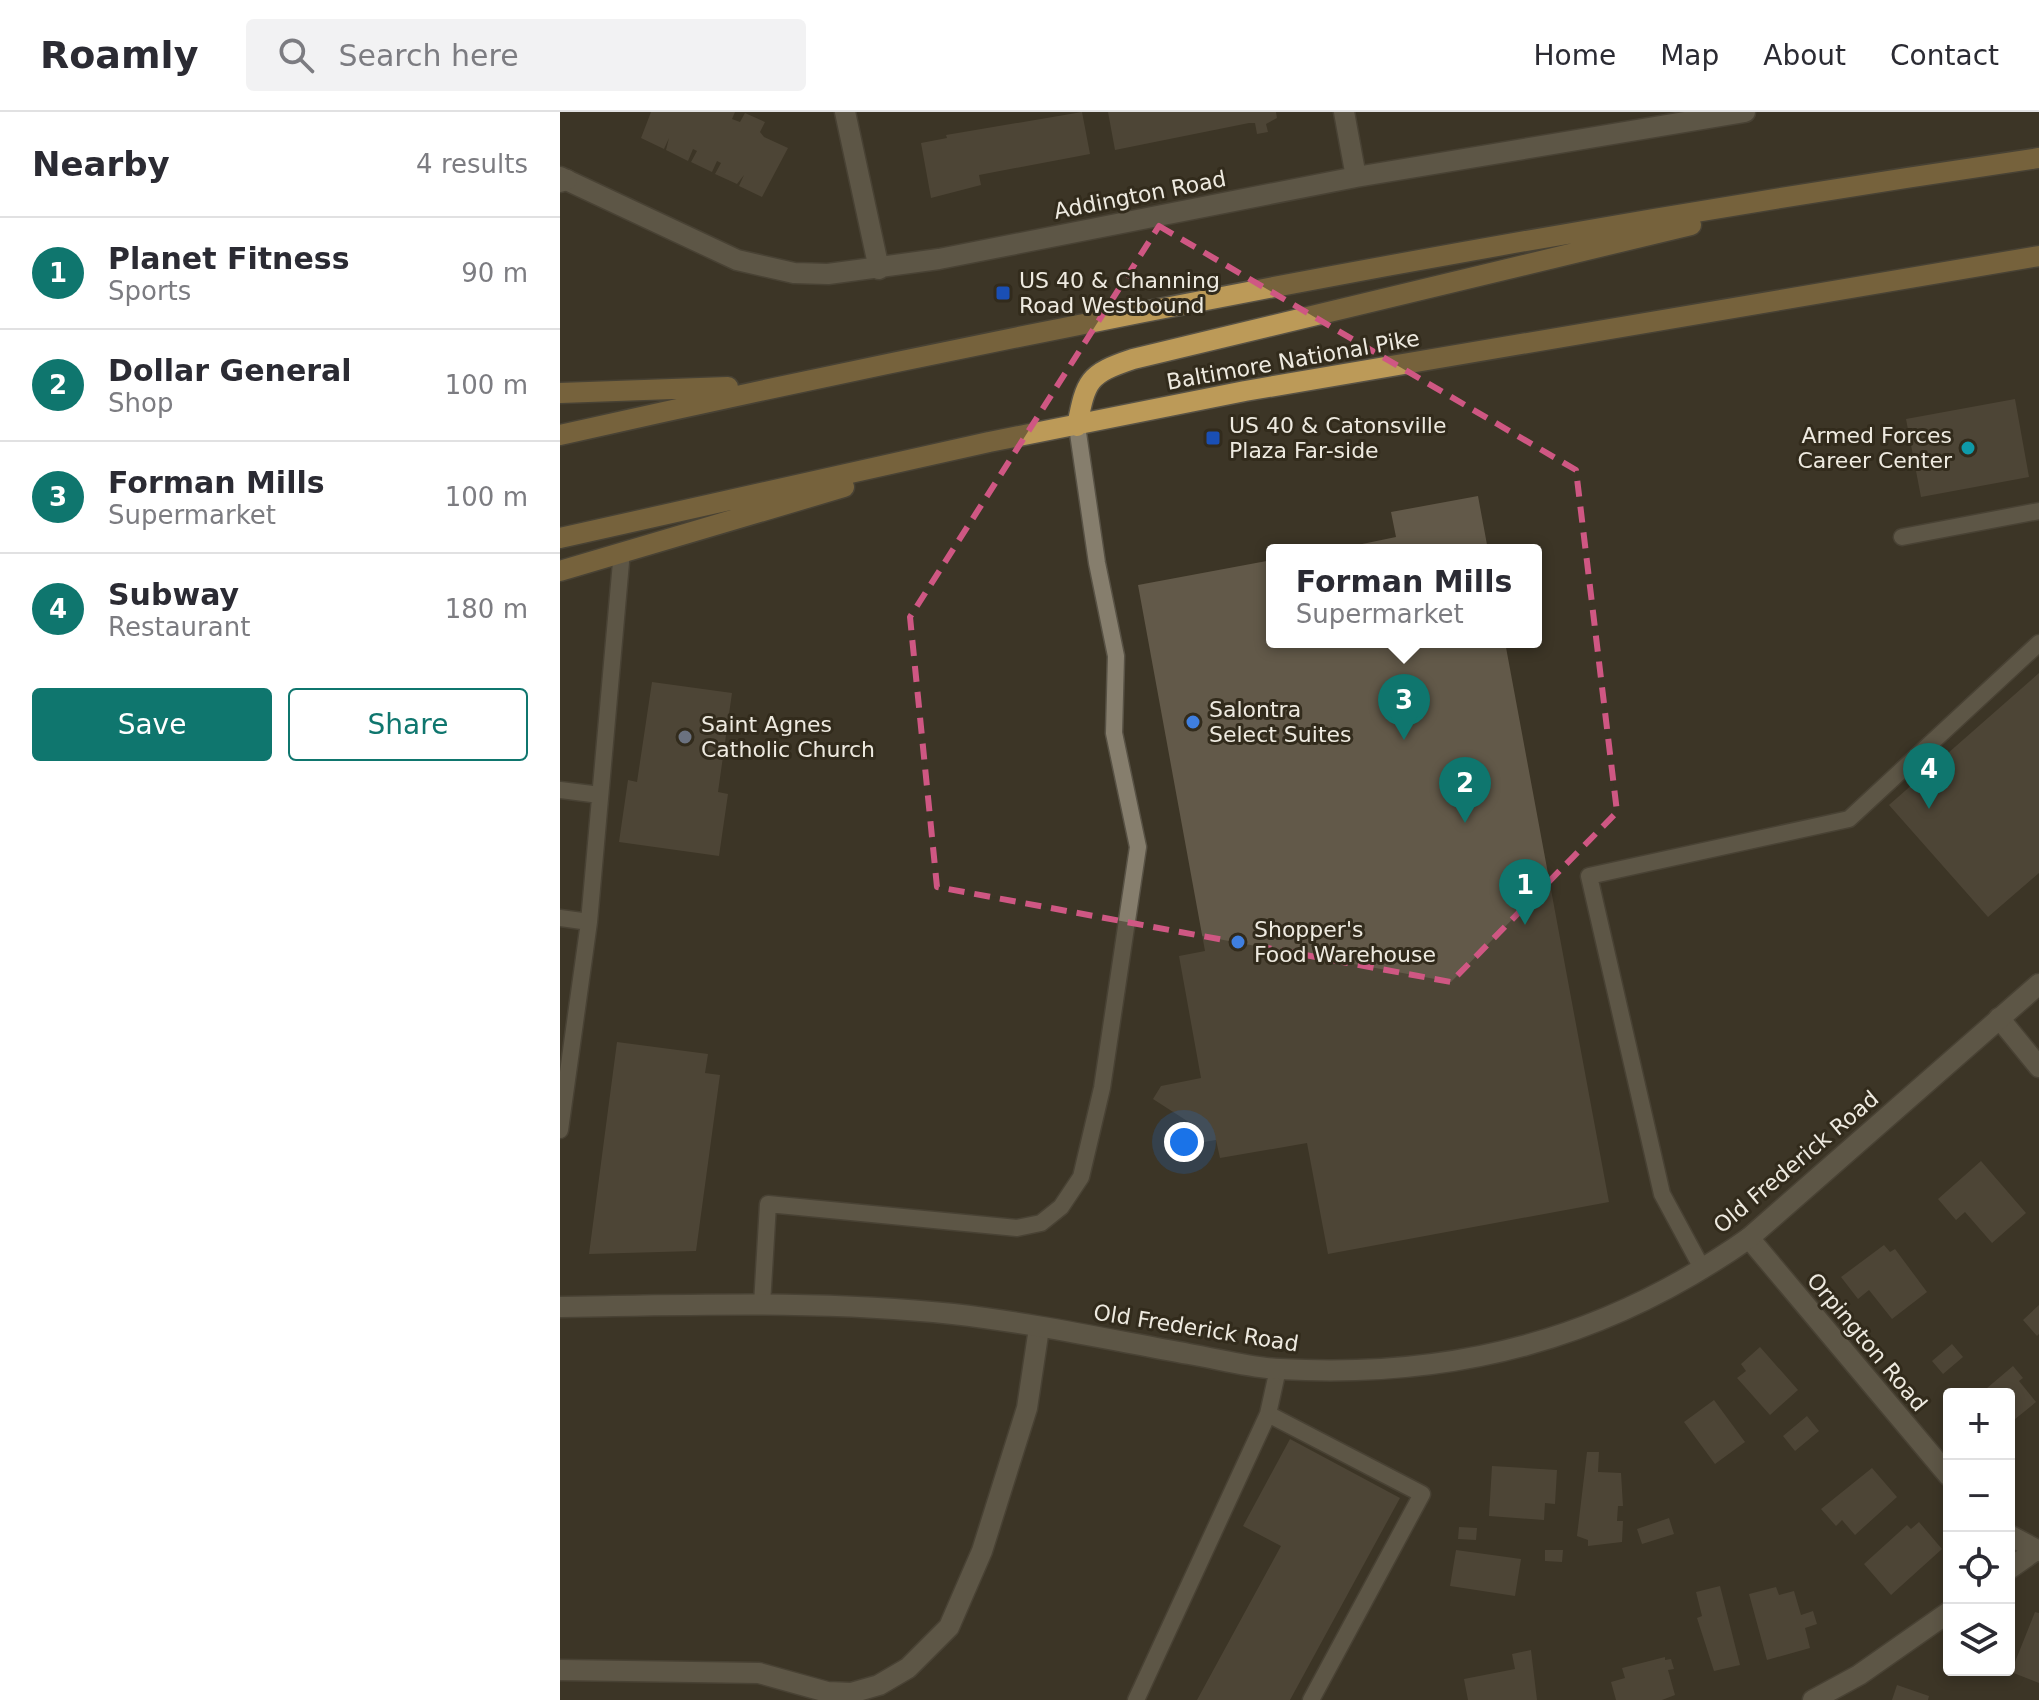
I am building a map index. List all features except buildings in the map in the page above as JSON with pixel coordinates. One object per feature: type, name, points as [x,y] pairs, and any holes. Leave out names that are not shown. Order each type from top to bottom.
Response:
[{"type":"main road","points":[[560,435],[784,384],[1230,295],[1778,196],[2039,158]]},
{"type":"main road","points":[[1077,426],[1085,384],[1103,369],[1133,359],[1752,210],[1778,196]]},
{"type":"main road","name":"Baltimore National Pike","points":[[560,538],[989,442],[1261,389],[2039,256]]},
{"type":"main road","points":[[560,393],[784,384]]},
{"type":"main road","points":[[560,571],[989,442]]},
{"type":"street","points":[[845,112],[879,269]]},
{"type":"street","points":[[1344,112],[1356,177]]},
{"type":"street","name":"Addington Road","points":[[562,180],[737,260],[794,273],[828,274],[879,269],[1356,177],[1745,112]]},
{"type":"street","name":"Old Frederick Road","points":[[560,1307],[762,1304],[953,1314],[1278,1369],[1414,1368],[1462,1362],[1578,1330],[1628,1310],[1703,1270],[1749,1238],[2039,984]]},
{"type":"street","points":[[1999,1018],[2039,1067]]},
{"type":"street","name":"Orpington Road","points":[[1749,1238],[1943,1469]]},
{"type":"street","points":[[560,1670],[759,1673],[827,1692],[851,1693],[879,1685],[908,1668],[949,1627],[982,1551],[1027,1408],[1039,1328]]},
{"type":"street","points":[[2015,1538],[2038,1551],[2015,1565]]},
{"type":"street","points":[[1813,1700],[1859,1675],[1943,1616]]},
{"type":"lane","points":[[762,1304],[768,1204],[1017,1228],[1041,1223],[1061,1207],[1081,1177],[1102,1088],[1138,847],[1114,733],[1116,656],[1084,486],[1077,426]]},
{"type":"lane","points":[[1902,537],[2039,511]]},
{"type":"lane","points":[[560,1130],[589,922],[622,551]]},
{"type":"lane","points":[[1703,1270],[1662,1194],[1589,876],[1849,819],[2039,643]]},
{"type":"lane","points":[[560,790],[600,795]]},
{"type":"lane","points":[[560,918],[589,922]]},
{"type":"lane","points":[[1136,1700],[1268,1414],[1278,1369]]},
{"type":"lane","points":[[1268,1414],[1422,1494],[1311,1700]]},
{"type":"highlighted area","points":[[1159,226],[1576,470],[1617,812],[1451,982],[937,887],[910,617]]},
{"type":"place","name":"US 40 & Channing Road Westbound","points":[[1003,293]]},
{"type":"place","name":"US 40 & Catonsville Plaza Far-side","points":[[1213,438]]},
{"type":"place","name":"Armed Forces Career Center","points":[[1968,448]]},
{"type":"place","name":"Salontra Select Suites","points":[[1193,722]]},
{"type":"place","name":"Saint Agnes Catholic Church","points":[[685,737]]},
{"type":"place","name":"Forman Mills","points":[[1404,740]]},
{"type":"place","name":"Subway","points":[[1929,809]]},
{"type":"place","name":"Dollar General","points":[[1465,823]]},
{"type":"place","name":"Planet Fitness","points":[[1525,925]]},
{"type":"place","name":"Shopper's Food Warehouse","points":[[1238,942]]}]
